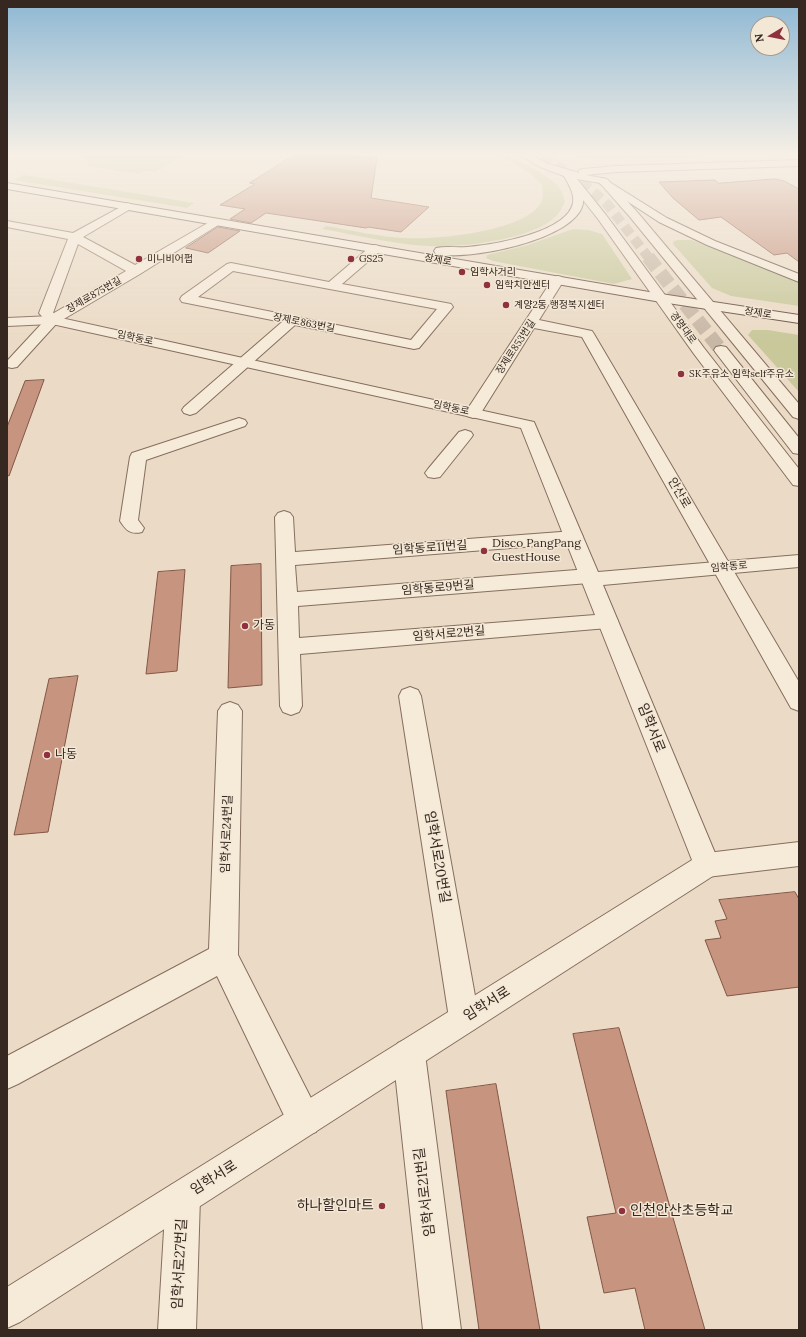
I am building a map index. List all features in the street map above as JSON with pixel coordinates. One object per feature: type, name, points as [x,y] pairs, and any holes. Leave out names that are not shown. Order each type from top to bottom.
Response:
[{"type":"street","points":[[12,364],[52,320],[46,313],[75,237],[109,217]]},
{"type":"street","name":"장제로","points":[[191,217],[661,298],[799,319]]},
{"type":"street","points":[[392,252],[465,251],[527,239],[558,227],[567,222],[571,217]]},
{"type":"street","name":"경명대로","points":[[602,217],[699,351],[799,481]]},
{"type":"street","points":[[636,217],[799,414]]},
{"type":"street","points":[[659,217],[711,243],[799,278]]},
{"type":"street","name":"장제로875번길","points":[[52,320],[217,222]]},
{"type":"street","name":"장제로875번길","points":[[7,224],[75,237],[136,271]]},
{"type":"street","points":[[332,286],[375,249]]},
{"type":"street","name":"장제로863번길","points":[[231,267],[332,286],[446,307],[414,345],[187,299],[231,267]]},
{"type":"street","name":"장제로853번길","points":[[473,413],[558,280]]},
{"type":"street","name":"임학동로","points":[[7,322],[52,320],[528,425],[590,577],[799,561]]},
{"type":"street","points":[[190,410],[292,321]]},
{"type":"street","name":"안산로","points":[[531,323],[587,334],[799,702]]},
{"type":"street","points":[[699,351],[703,346],[723,344],[745,349]]},
{"type":"street","points":[[721,350],[799,450]]},
{"type":"street","points":[[135,528],[129,521],[138,457],[239,423]]},
{"type":"street","points":[[434,473],[465,435]]},
{"type":"street","points":[[284,517],[291,706]]},
{"type":"street","name":"임학동로11번길","points":[[286,559],[574,537]]},
{"type":"street","name":"임학동로9번길","points":[[287,600],[590,577]]},
{"type":"street","name":"임학서로","points":[[7,1309],[707,865],[590,577]]},
{"type":"street","name":"임학서로2번길","points":[[289,647],[608,621]]},
{"type":"street","name":"임학서로20번길","points":[[410,696],[464,1018]]},
{"type":"street","name":"임학서로24번길","points":[[230,712],[223,957],[304,1120]]},
{"type":"street","points":[[707,865],[799,854]]},
{"type":"street","points":[[7,1073],[223,957]]},
{"type":"street","name":"임학서로21번길","points":[[408,1054],[442,1330]]},
{"type":"street","name":"임학서로27번길","points":[[177,1330],[183,1197]]},
{"type":"green space","points":[[524,217],[554,217],[544,225],[530,232],[494,241],[457,246],[427,246],[401,243],[322,229],[326,226],[375,235],[419,238],[480,232],[501,227]]},
{"type":"green space","points":[[573,229],[589,230],[602,234],[632,279],[614,284],[493,261],[486,258],[487,255],[528,245]]},
{"type":"green space","points":[[692,240],[799,282],[799,306],[731,296],[712,288],[673,244],[674,241]]},
{"type":"green space","points":[[752,330],[768,330],[799,335],[799,392],[748,335]]},
{"type":"building","points":[[232,217],[259,217],[251,223],[230,219]]},
{"type":"building","points":[[295,217],[417,217],[401,232],[368,227],[366,228]]},
{"type":"building","points":[[696,217],[718,217],[699,220]]},
{"type":"building","points":[[722,217],[799,217],[799,262],[787,253],[774,255]]},
{"type":"building","points":[[218,227],[240,231],[208,253],[186,248]]},
{"type":"building","points":[[44,380],[9,476],[7,475],[7,427],[25,381]]},
{"type":"building","name":"가동","points":[[261,564],[262,685],[228,688],[231,566]]},
{"type":"building","points":[[185,570],[177,671],[146,674],[158,572]]},
{"type":"building","name":"나동","points":[[78,676],[48,832],[14,835],[49,679]]},
{"type":"building","points":[[795,892],[799,899],[799,987],[727,996],[705,940],[721,938],[715,921],[727,919],[719,900]]},
{"type":"building","points":[[619,1028],[705,1330],[645,1330],[635,1288],[604,1293],[587,1217],[616,1213],[573,1034]]},
{"type":"building","points":[[496,1084],[540,1330],[479,1330],[446,1091]]},
{"type":"tunnel","points":[[618,217],[649,258]]},
{"type":"tunnel","points":[[648,257],[721,350]]},
{"type":"place","name":"미니비어펍","points":[[139,259]]},
{"type":"place","name":"GS25","points":[[351,259]]},
{"type":"place","name":"임학사거리","points":[[462,272]]},
{"type":"place","name":"임학치안센터","points":[[487,285]]},
{"type":"place","name":"계양2동 행정복지센터","points":[[506,305]]},
{"type":"place","name":"SK주유소 임학self주유소","points":[[681,374]]},
{"type":"place","name":"Disco PangPang GuestHouse","points":[[484,551]]},
{"type":"place","name":"가동","points":[[245,626]]},
{"type":"place","name":"나동","points":[[47,755]]},
{"type":"place","name":"하나할인마트","points":[[382,1206]]},
{"type":"place","name":"인천안산초등학교","points":[[622,1211]]}]
